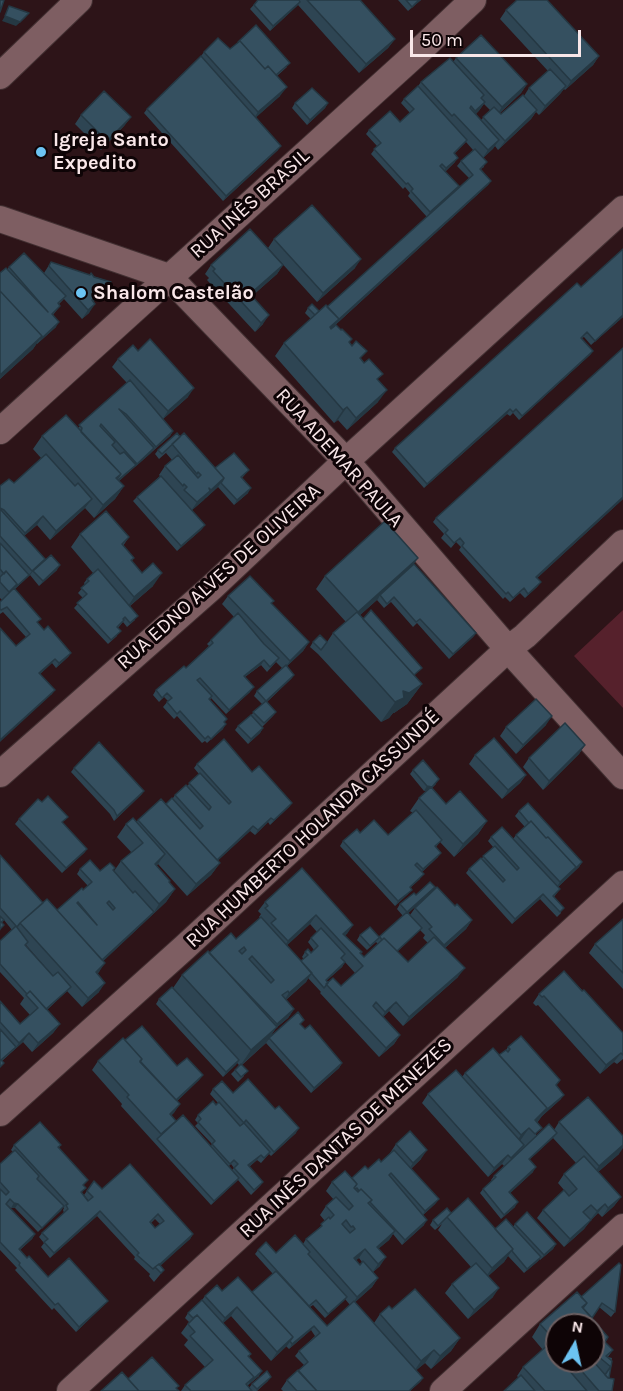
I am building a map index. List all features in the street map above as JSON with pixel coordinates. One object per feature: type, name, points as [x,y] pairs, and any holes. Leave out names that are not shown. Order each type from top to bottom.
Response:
[{"type":"street","points":[[0,76],[79,0]]},
{"type":"street","name":"RUA INÊS BRASIL","points":[[0,431],[473,0]]},
{"type":"street","name":"RUA EDNO ALVES DE OLIVEIRA","points":[[0,774],[211,588],[346,461],[623,209]]},
{"type":"street","name":"RUA ADEMAR PAULA","points":[[0,219],[169,278],[346,461],[508,649],[623,776]]},
{"type":"street","name":"RUA HUMBERTO HOLANDA CASSUNDÉ","points":[[0,1113],[185,947],[508,649],[525,636],[623,543]]},
{"type":"street","name":"RUA INÊS DANTAS DE MENEZES","points":[[70,1391],[623,884]]},
{"type":"street","points":[[443,1391],[623,1227]]},
{"type":"shaded area","points":[[623,610],[623,708],[574,656]]},
{"type":"building","points":[[0,0],[4,0],[0,12]]},
{"type":"building","points":[[258,0],[299,0],[300,2],[273,26],[254,5]]},
{"type":"building","points":[[307,0],[360,0],[395,39],[366,64]]},
{"type":"building","points":[[406,0],[419,0],[412,7]]},
{"type":"building","points":[[517,0],[547,0],[599,56],[571,81],[506,10]]},
{"type":"building","points":[[9,6],[29,13],[20,22],[5,16]]},
{"type":"building","points":[[256,25],[290,63],[276,75],[268,66],[265,69],[240,41],[238,42]]},
{"type":"building","points":[[481,35],[527,84],[502,107],[456,58]]},
{"type":"building","points":[[218,38],[230,49],[240,41],[265,69],[268,66],[287,87],[258,112],[204,52]]},
{"type":"building","points":[[201,56],[281,146],[226,196],[147,109]]},
{"type":"building","points":[[450,58],[484,95],[481,98],[485,102],[475,111],[471,106],[470,108],[499,140],[488,150],[421,82]]},
{"type":"building","points":[[550,69],[566,86],[545,106],[529,88]]},
{"type":"building","points":[[418,86],[467,140],[454,153],[458,158],[446,168],[442,164],[440,166],[459,186],[430,212],[411,191],[413,189],[408,183],[406,184],[374,149],[381,143],[369,130],[390,111],[400,122],[414,109],[404,99]]},
{"type":"building","points":[[312,88],[328,103],[310,120],[295,103]]},
{"type":"building","points":[[104,91],[131,117],[107,141],[81,115]]},
{"type":"building","points":[[523,95],[537,110],[505,141],[483,117],[494,107],[501,114]]},
{"type":"building","points":[[475,149],[487,162],[480,169],[491,181],[337,321],[339,319],[327,307],[473,175],[461,161]]},
{"type":"building","points":[[312,205],[361,259],[323,293],[274,239]]},
{"type":"building","points":[[250,229],[283,265],[250,294],[269,315],[261,323],[213,271],[215,269],[211,265]]},
{"type":"building","points":[[623,249],[623,315],[595,341],[587,332],[581,338],[593,351],[522,416],[516,409],[513,412],[510,409],[427,484],[395,448],[577,283],[581,287]]},
{"type":"building","points":[[24,253],[66,296],[58,303],[60,306],[52,314],[59,322],[41,339],[42,336],[0,291],[0,273],[6,268],[48,312],[9,267]]},
{"type":"building","points":[[51,262],[90,275],[91,273],[94,277],[111,282],[92,300],[95,304],[88,310],[49,266]]},
{"type":"building","points":[[0,291],[42,336],[0,375]]},
{"type":"building","points":[[312,304],[319,311],[315,315],[308,308]]},
{"type":"building","points":[[326,305],[339,319],[330,327],[331,329],[336,325],[342,329],[352,339],[349,342],[352,346],[356,341],[367,351],[360,358],[364,363],[369,359],[383,374],[377,379],[387,390],[356,418],[347,407],[343,410],[284,343]]},
{"type":"building","points":[[150,339],[194,388],[168,411],[118,359],[133,345],[138,351]]},
{"type":"building","points":[[623,348],[623,497],[536,577],[541,582],[528,594],[524,588],[513,598],[508,592],[506,594],[462,546],[464,543],[460,538],[454,543],[445,533],[448,530],[436,518]]},
{"type":"building","points":[[130,380],[173,431],[156,447],[119,409],[154,448],[137,464],[101,424],[100,426],[115,442],[112,445],[120,454],[124,452],[136,465],[118,480],[121,474],[81,432],[82,428],[79,425]]},
{"type":"building","points":[[66,415],[121,474],[116,478],[124,486],[103,505],[42,436]]},
{"type":"building","points":[[177,433],[180,437],[162,454],[158,450]]},
{"type":"building","points":[[184,433],[224,478],[211,490],[209,488],[210,491],[197,502],[184,490],[187,487],[184,484],[183,486],[165,466],[178,455],[198,478],[201,475],[198,472],[197,474],[172,444]]},
{"type":"building","points":[[234,453],[249,470],[241,477],[251,488],[237,500],[221,483],[224,478],[215,468]]},
{"type":"building","points":[[46,454],[75,486],[78,483],[92,499],[56,531],[43,516],[25,533],[0,508],[0,486],[9,479],[14,483]]},
{"type":"building","points":[[161,476],[205,525],[181,546],[137,497]]},
{"type":"building","points":[[0,509],[45,559],[32,571],[0,536]]},
{"type":"building","points":[[106,511],[129,537],[122,544],[134,558],[131,560],[142,573],[153,563],[162,573],[134,597],[80,534]]},
{"type":"building","points":[[385,521],[418,558],[358,612],[325,576]]},
{"type":"building","points":[[0,543],[29,575],[16,587],[17,584],[6,571],[4,574],[0,569]]},
{"type":"building","points":[[51,555],[60,565],[43,581],[33,571]]},
{"type":"building","points":[[414,564],[476,633],[453,654],[420,619],[416,622],[394,597],[387,604],[380,595]]},
{"type":"building","points":[[98,569],[138,616],[130,623],[125,617],[117,627],[121,631],[111,640],[77,603],[87,594],[81,588]]},
{"type":"building","points":[[6,571],[17,584],[9,592],[0,582],[0,577]]},
{"type":"building","points":[[250,576],[274,601],[271,603],[309,642],[290,661],[228,596]]},
{"type":"building","points":[[14,588],[41,619],[37,622],[44,630],[48,626],[71,653],[59,663],[55,659],[39,673],[55,690],[0,740],[0,628],[16,646],[30,634],[7,607],[0,609],[0,602]]},
{"type":"building","points":[[371,610],[422,668],[414,675],[363,619]]},
{"type":"building","points":[[357,612],[422,684],[409,693],[403,691],[404,698],[395,702],[333,633]]},
{"type":"building","points":[[238,613],[279,658],[270,667],[264,660],[244,676],[254,687],[229,710],[200,678],[197,680],[212,696],[209,699],[227,719],[224,722],[226,724],[211,739],[208,736],[205,739],[180,711],[177,714],[167,702],[172,698],[167,693],[162,698],[156,690],[184,666],[186,668],[213,643],[211,640]]},
{"type":"building","points":[[320,635],[327,642],[321,650],[313,642]]},
{"type":"building","points":[[286,665],[294,675],[266,701],[257,691]]},
{"type":"building","points":[[536,699],[552,716],[523,745],[506,727]]},
{"type":"building","points":[[266,701],[276,712],[264,723],[253,712]]},
{"type":"building","points":[[251,715],[263,728],[251,739],[238,726]]},
{"type":"building","points":[[565,723],[585,745],[549,781],[529,758]]},
{"type":"building","points":[[494,738],[526,775],[508,790],[475,755]]},
{"type":"building","points":[[224,739],[252,772],[259,766],[292,803],[274,820],[271,818],[258,830],[253,826],[217,860],[166,804],[172,798],[200,829],[203,826],[175,795],[186,785],[209,810],[211,807],[189,783],[200,773],[229,804],[231,802],[197,764]]},
{"type":"building","points":[[99,742],[144,791],[117,816],[74,768]]},
{"type":"building","points":[[423,760],[439,779],[432,787],[427,786],[413,770]]},
{"type":"building","points":[[431,787],[446,804],[460,791],[487,821],[463,844],[419,798]]},
{"type":"building","points":[[48,796],[68,817],[62,822],[87,849],[66,868],[19,819],[38,799],[42,802]]},
{"type":"building","points":[[161,799],[220,863],[196,884],[138,820]]},
{"type":"building","points":[[528,803],[582,862],[574,870],[576,867],[519,811]]},
{"type":"building","points":[[416,810],[442,840],[435,846],[441,853],[423,869],[417,863],[415,865],[424,874],[410,887],[412,890],[398,901],[343,841],[357,829],[360,833],[374,820],[388,835]]},
{"type":"building","points":[[133,818],[165,854],[155,864],[175,889],[159,904],[121,861],[143,843],[126,824]]},
{"type":"building","points":[[531,821],[576,867],[560,882],[516,835]]},
{"type":"building","points":[[502,827],[560,889],[553,896],[564,908],[560,912],[543,894],[515,919],[469,869],[481,858],[503,882],[505,880],[483,856],[495,846],[517,870],[519,868],[491,837]]},
{"type":"building","points":[[0,855],[43,903],[17,927],[0,908]]},
{"type":"building","points":[[90,860],[100,871],[110,863],[115,868],[113,870],[133,893],[135,891],[154,912],[102,960],[57,910],[92,882],[80,869]],"holes":[[[109,901],[115,908],[113,910],[107,903]]]},
{"type":"building","points":[[302,868],[353,925],[343,934],[362,952],[360,953],[364,957],[384,938],[408,962],[434,937],[465,968],[409,1017],[396,1002],[385,1012],[376,1002],[373,1006],[400,1035],[386,1048],[326,984],[333,978],[341,986],[363,966],[316,915],[288,941],[271,923],[276,919],[265,908],[268,906],[265,902]]},
{"type":"building","points":[[430,882],[435,887],[407,912],[400,904],[414,893],[416,895]]},
{"type":"building","points":[[437,887],[472,920],[444,945],[429,929],[432,927],[415,908]]},
{"type":"building","points":[[47,899],[105,963],[96,972],[105,983],[88,998],[20,923]]},
{"type":"building","points":[[407,912],[422,928],[397,951],[384,938],[382,940],[380,937],[370,946],[360,935],[370,927],[379,937]]},
{"type":"building","points":[[0,916],[4,920],[1,922],[4,925],[0,929]]},
{"type":"building","points":[[261,917],[312,973],[289,993],[288,991],[282,995],[294,1009],[277,1024],[209,953],[231,933],[236,939]],"holes":[[[244,947],[246,950],[242,954],[239,951]],[[252,956],[274,980],[271,983],[249,959]]]},
{"type":"building","points":[[623,919],[623,973],[595,944]]},
{"type":"building","points":[[16,926],[28,942],[25,945],[53,976],[58,972],[71,987],[46,1009],[30,991],[27,994],[0,964],[0,941]]},
{"type":"building","points":[[321,928],[345,954],[341,958],[345,962],[326,980],[328,983],[324,988],[301,961],[308,955],[305,952],[308,949],[311,953],[318,946],[311,938]]},
{"type":"building","points":[[208,951],[277,1027],[251,1050],[182,975]]},
{"type":"building","points":[[564,971],[623,1033],[623,1055],[621,1053],[606,1065],[544,996],[539,994]]},
{"type":"building","points":[[172,987],[239,1060],[226,1072],[159,999]]},
{"type":"building","points":[[30,991],[60,1024],[38,1043],[29,1033],[19,1043],[0,1022],[0,1001],[20,1024],[38,1008],[26,995]]},
{"type":"building","points":[[298,1012],[304,1020],[300,1024],[305,1029],[310,1025],[342,1063],[314,1088],[269,1038]]},
{"type":"building","points":[[142,1026],[177,1066],[187,1058],[203,1075],[176,1100],[140,1062],[142,1059],[125,1040]]},
{"type":"building","points":[[0,1029],[16,1047],[1,1060],[4,1063],[0,1067]]},
{"type":"building","points":[[521,1036],[560,1080],[556,1085],[564,1095],[545,1111],[547,1108],[499,1055],[506,1050],[508,1052],[510,1049],[508,1047]]},
{"type":"building","points":[[123,1038],[142,1059],[140,1061],[180,1104],[170,1114],[176,1121],[161,1134],[98,1061]]},
{"type":"building","points":[[493,1048],[547,1108],[535,1120],[542,1128],[535,1134],[529,1128],[521,1135],[465,1073]]},
{"type":"building","points":[[241,1064],[248,1071],[241,1077],[235,1070]]},
{"type":"building","points":[[456,1070],[524,1145],[511,1158],[508,1155],[494,1168],[428,1094]]},
{"type":"building","points":[[248,1079],[275,1109],[279,1106],[299,1128],[274,1152],[246,1120],[244,1123],[213,1089],[222,1081],[233,1093]]},
{"type":"building","points":[[588,1097],[623,1136],[623,1145],[599,1166],[559,1122]]},
{"type":"building","points":[[213,1101],[216,1105],[219,1102],[240,1126],[244,1123],[270,1152],[264,1158],[261,1155],[248,1165],[263,1182],[254,1190],[234,1168],[238,1164],[234,1160],[230,1164],[212,1144],[215,1141],[198,1122],[201,1119],[198,1115]]},
{"type":"building","points":[[183,1115],[239,1178],[214,1201],[157,1139]]},
{"type":"building","points":[[40,1122],[61,1145],[58,1147],[88,1180],[83,1185],[86,1188],[81,1192],[88,1201],[93,1197],[87,1191],[94,1181],[102,1189],[130,1164],[193,1234],[153,1269],[137,1255],[139,1253],[100,1211],[54,1253],[44,1242],[48,1239],[42,1233],[68,1209],[66,1205],[68,1204],[14,1145]],"holes":[[[158,1214],[164,1221],[155,1228],[150,1222]]]},
{"type":"building","points":[[549,1124],[557,1133],[529,1159],[536,1167],[509,1192],[518,1202],[504,1215],[483,1189]]},
{"type":"building","points":[[410,1131],[427,1150],[413,1163],[396,1144]]},
{"type":"building","points":[[15,1150],[39,1176],[37,1179],[64,1206],[42,1228],[10,1199],[6,1204],[35,1234],[19,1249],[27,1258],[29,1256],[48,1277],[69,1258],[108,1301],[79,1327],[58,1303],[55,1305],[0,1242],[0,1189],[6,1195],[9,1192],[0,1182],[0,1164]]},
{"type":"building","points":[[394,1150],[439,1199],[425,1211],[391,1173],[389,1175],[427,1220],[405,1240],[370,1202],[372,1200],[361,1189],[359,1191],[354,1188],[357,1184],[352,1178],[365,1166],[368,1169],[379,1159],[381,1162]]},
{"type":"building","points":[[584,1156],[621,1197],[608,1208],[605,1204],[597,1211],[591,1205],[583,1212],[591,1220],[570,1239],[543,1210],[564,1190],[569,1196],[577,1189],[564,1174]]},
{"type":"building","points":[[345,1171],[357,1184],[354,1188],[358,1192],[361,1189],[372,1200],[368,1203],[395,1231],[377,1247],[386,1257],[378,1264],[365,1249],[354,1258],[360,1265],[363,1261],[378,1278],[357,1297],[306,1239],[334,1215],[326,1206],[336,1197],[349,1210],[353,1206],[332,1182]],"holes":[[[346,1220],[355,1229],[350,1233],[342,1224]]]},
{"type":"building","points":[[468,1198],[513,1249],[492,1268],[447,1217]]},
{"type":"building","points":[[447,1208],[451,1213],[438,1226],[433,1220]]},
{"type":"building","points":[[527,1212],[556,1244],[544,1255],[515,1224]]},
{"type":"building","points":[[506,1219],[541,1257],[527,1269],[495,1229]]},
{"type":"building","points":[[295,1235],[310,1252],[308,1254],[347,1297],[328,1314],[316,1300],[309,1306],[258,1250],[266,1242],[276,1253]]},
{"type":"building","points":[[476,1263],[499,1288],[474,1310],[452,1284]]},
{"type":"building","points":[[619,1263],[621,1265],[615,1312],[602,1303],[595,1313],[588,1313],[583,1308],[587,1303],[581,1297]]},
{"type":"building","points":[[159,1264],[164,1270],[161,1273],[155,1267]]},
{"type":"building","points":[[276,1271],[327,1326],[354,1301],[423,1378],[409,1391],[317,1391],[298,1371],[308,1362],[299,1351],[320,1333],[314,1326],[292,1344],[290,1341],[293,1337],[252,1292]]},
{"type":"building","points":[[238,1277],[293,1337],[277,1352],[237,1307],[225,1318],[205,1296],[217,1285],[222,1291]]},
{"type":"building","points":[[415,1289],[460,1338],[440,1356],[434,1350],[421,1361],[380,1314],[389,1306],[392,1309]]},
{"type":"building","points":[[577,1292],[587,1303],[582,1307],[587,1313],[553,1313]]},
{"type":"building","points":[[202,1300],[251,1354],[248,1356],[262,1371],[250,1382],[254,1377],[197,1315],[193,1318],[188,1313]]},
{"type":"building","points":[[197,1315],[254,1377],[246,1384],[252,1391],[191,1391],[185,1385],[213,1360],[190,1336],[195,1332],[188,1324]]},
{"type":"building","points":[[545,1320],[545,1330],[540,1324]]},
{"type":"building","points":[[605,1342],[613,1350],[606,1356],[612,1361],[611,1367],[605,1362]]},
{"type":"building","points":[[545,1347],[545,1373],[571,1373],[587,1391],[545,1391],[523,1367]]},
{"type":"building","points":[[152,1357],[179,1386],[176,1388],[179,1391],[139,1391],[128,1379]]},
{"type":"building","points":[[611,1366],[609,1378],[608,1378],[605,1375]]},
{"type":"building","points":[[298,1370],[317,1391],[297,1391],[287,1380]]},
{"type":"building","points":[[267,1371],[271,1377],[257,1389],[252,1384]]},
{"type":"building","points":[[122,1372],[139,1391],[101,1391]]},
{"type":"building","points":[[583,1373],[604,1373],[608,1378],[614,1379],[612,1391],[599,1391]]},
{"type":"building","points":[[521,1375],[535,1391],[504,1391]]},
{"type":"place","name":"Igreja Santo Expedito","points":[[41,152]]},
{"type":"place","name":"Shalom Castelão","points":[[81,293]]}]
